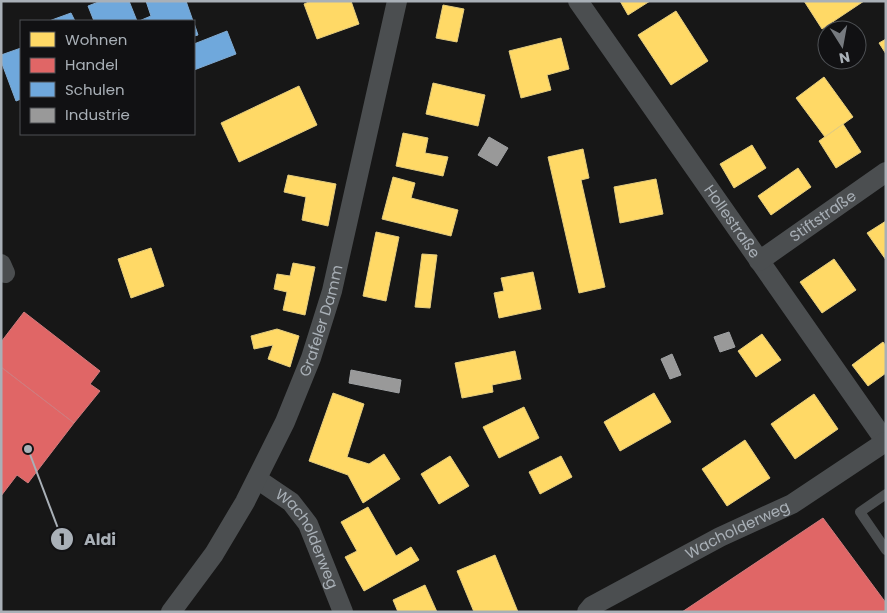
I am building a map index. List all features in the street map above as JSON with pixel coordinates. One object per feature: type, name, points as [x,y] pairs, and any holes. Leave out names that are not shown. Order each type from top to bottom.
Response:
[{"type":"street","name":"Grafeler Damm","points":[[171,612],[214,554],[257,479],[288,416],[312,358],[332,291],[397,1]]},
{"type":"street","name":"Hollestraße","points":[[578,1],[885,442]]},
{"type":"street","name":"Stiftstraße","points":[[759,261],[886,172]]},
{"type":"street","name":"Wacholderweg","points":[[587,612],[592,606],[720,537],[792,504],[885,442]]},
{"type":"street","name":"Wacholderweg","points":[[257,479],[291,502],[308,524],[343,612]]},
{"type":"lane","points":[[886,494],[860,512],[886,550]]},
{"type":"building: Wohnen","points":[[311,1],[351,1],[359,24],[317,39],[304,4]]},
{"type":"building: Wohnen","points":[[620,1],[650,1],[628,15]]},
{"type":"building: Wohnen","points":[[804,1],[864,1],[836,20],[817,21]]},
{"type":"building: Wohnen","points":[[443,5],[464,9],[457,42],[436,38]]},
{"type":"building: Wohnen","points":[[676,11],[708,61],[671,85],[638,35]]},
{"type":"building: Wohnen","points":[[561,38],[569,69],[547,75],[551,90],[521,98],[509,51]]},
{"type":"building: Wohnen","points":[[886,39],[886,54],[879,43]]},
{"type":"building: Wohnen","points":[[824,77],[853,117],[825,137],[796,98]]},
{"type":"building: Wohnen","points":[[433,83],[485,95],[478,126],[426,114]]},
{"type":"building: Wohnen","points":[[299,86],[317,125],[239,162],[221,123]]},
{"type":"building: Wohnen","points":[[843,124],[861,152],[836,168],[819,141]]},
{"type":"building: Wohnen","points":[[403,133],[428,138],[425,153],[448,157],[443,176],[396,166]]},
{"type":"building: Wohnen","points":[[752,145],[766,168],[734,188],[720,164]]},
{"type":"building: Wohnen","points":[[583,149],[589,178],[581,180],[605,287],[579,293],[548,157]]},
{"type":"building: Wohnen","points":[[798,168],[811,187],[771,215],[758,196]]},
{"type":"building: Wohnen","points":[[288,175],[336,184],[328,226],[302,220],[306,197],[284,192]]},
{"type":"building: Wohnen","points":[[393,177],[415,183],[411,198],[458,210],[451,236],[382,219]]},
{"type":"building: Wohnen","points":[[656,179],[663,214],[620,223],[614,187]]},
{"type":"building: Wohnen","points":[[886,221],[886,260],[867,233]]},
{"type":"building: Wohnen","points":[[376,232],[399,237],[386,301],[363,296]]},
{"type":"building: Wohnen","points":[[151,248],[164,286],[131,298],[118,259]]},
{"type":"building: Wohnen","points":[[422,254],[437,255],[430,308],[415,307]]},
{"type":"building: Wohnen","points":[[834,259],[856,290],[822,313],[800,282]]},
{"type":"building: Wohnen","points":[[293,263],[315,267],[305,315],[283,310],[287,292],[274,289],[277,274],[290,276]]},
{"type":"building: Wohnen","points":[[533,272],[541,309],[499,318],[494,293],[504,291],[501,278]]},
{"type":"building: Wohnen","points":[[277,329],[299,336],[290,367],[268,359],[273,345],[254,349],[251,336]]},
{"type":"building: Wohnen","points":[[762,334],[781,360],[756,377],[738,351]]},
{"type":"building: Wohnen","points":[[883,342],[886,346],[886,373],[868,386],[852,365]]},
{"type":"building: Wohnen","points":[[515,351],[521,379],[492,385],[493,392],[462,398],[455,363]]},
{"type":"building: Wohnen","points":[[333,393],[364,404],[347,457],[369,464],[384,454],[400,479],[363,503],[348,475],[309,461]]},
{"type":"building: Wohnen","points":[[654,393],[671,422],[620,451],[604,422]]},
{"type":"building: Wohnen","points":[[814,394],[838,429],[795,459],[771,424]]},
{"type":"building: Wohnen","points":[[524,407],[539,438],[499,458],[483,427]]},
{"type":"building: Wohnen","points":[[745,440],[770,478],[727,506],[702,469]]},
{"type":"building: Wohnen","points":[[450,456],[469,486],[439,504],[421,474]]},
{"type":"building: Wohnen","points":[[561,456],[572,477],[540,494],[529,472]]},
{"type":"building: Wohnen","points":[[368,507],[396,556],[411,547],[419,560],[364,591],[345,557],[357,551],[341,522]]},
{"type":"building: Wohnen","points":[[495,555],[518,612],[474,612],[457,571]]},
{"type":"building: Wohnen","points":[[425,585],[437,612],[398,612],[393,600]]},
{"type":"building: Handel","points":[[24,312],[100,371],[90,384],[100,391],[74,423],[1,367],[1,342]]},
{"type":"building: Handel","points":[[1,367],[74,423],[28,483],[17,475],[1,496]]},
{"type":"building: Handel","points":[[823,518],[886,603],[886,612],[682,612]]},
{"type":"building: Schulen","points":[[101,1],[129,1],[137,20],[94,20],[88,6]]},
{"type":"building: Schulen","points":[[146,1],[186,1],[193,20],[141,20],[151,16]]},
{"type":"building: Schulen","points":[[71,13],[74,20],[52,20]]},
{"type":"building: Schulen","points":[[227,31],[236,54],[195,70],[195,44]]},
{"type":"building: Schulen","points":[[20,48],[20,99],[16,101],[1,61],[1,55]]},
{"type":"building: Industrie","points":[[489,137],[508,148],[497,166],[478,155]]},
{"type":"building: Industrie","points":[[729,332],[735,347],[720,352],[714,337]]},
{"type":"building: Industrie","points":[[672,354],[681,375],[670,379],[661,359]]},
{"type":"building: Industrie","points":[[351,370],[401,380],[399,393],[349,383]]},
{"type":"place","name":"Aldi","points":[[28,449]]}]
